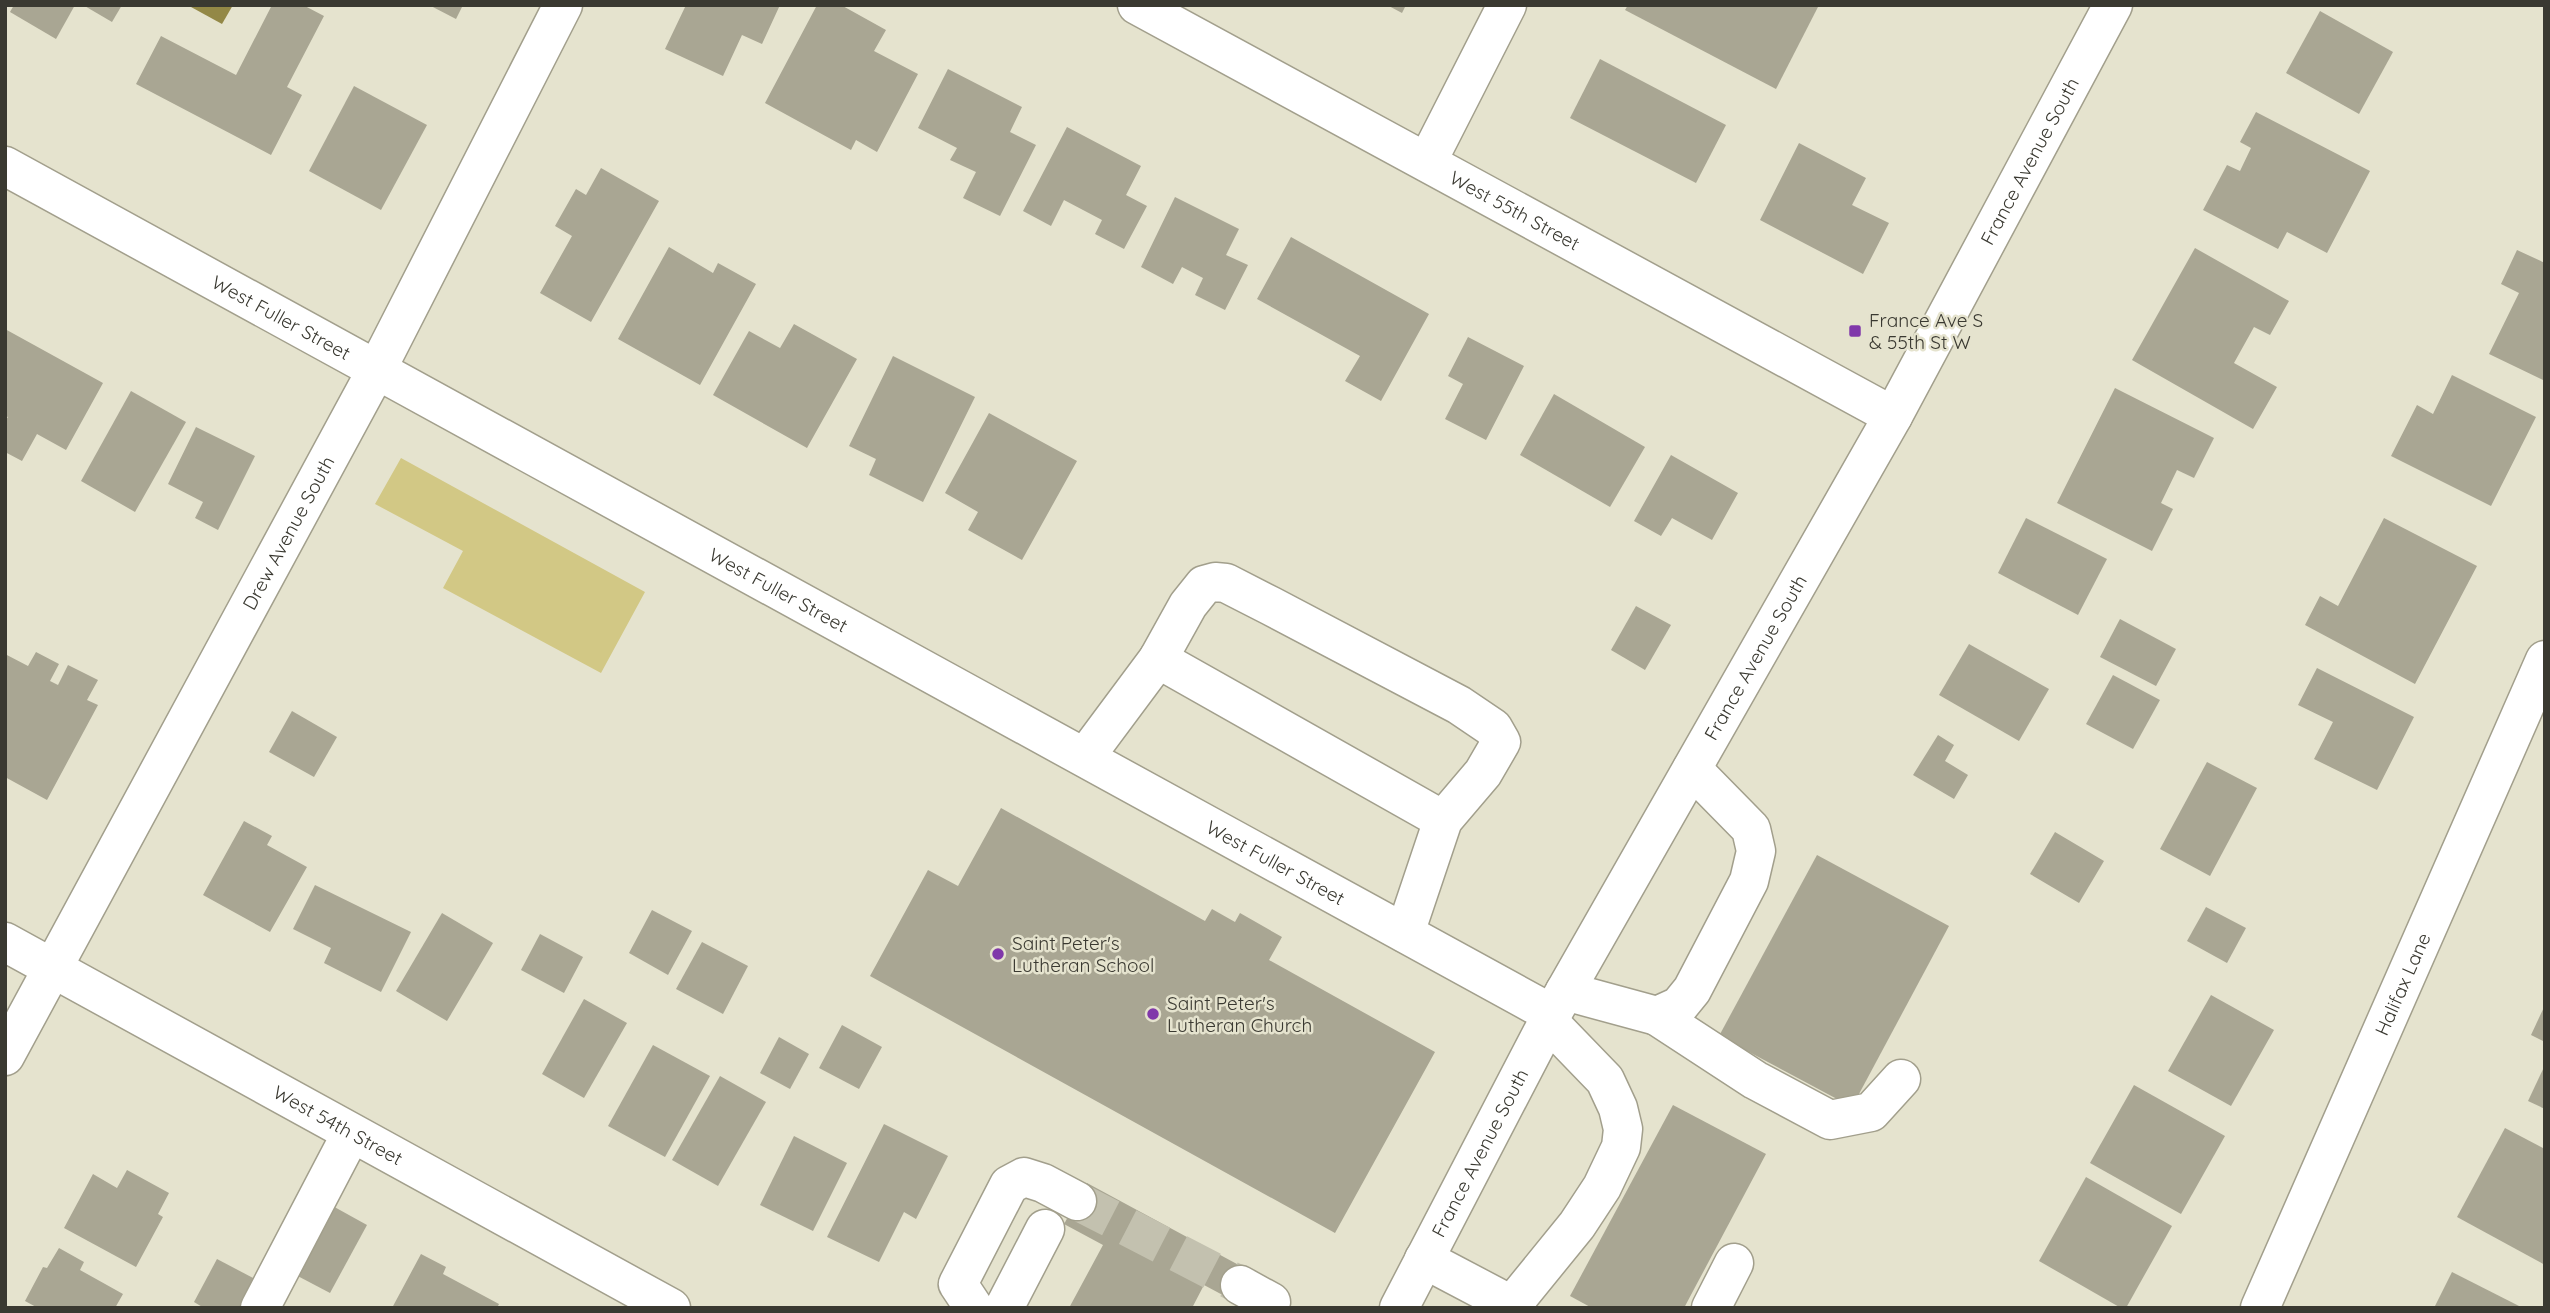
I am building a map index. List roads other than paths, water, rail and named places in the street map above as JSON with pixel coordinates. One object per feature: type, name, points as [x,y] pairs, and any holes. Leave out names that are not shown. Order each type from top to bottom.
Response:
[{"type":"street","name":"Drew Avenue South","points":[[5,1056],[377,369],[563,5]]},
{"type":"street","name":"West 55th Street","points":[[1137,5],[1893,416]]},
{"type":"street","points":[[1427,162],[1507,5]]},
{"type":"street","name":"France Avenue South","points":[[1399,1308],[1555,1009],[1893,416],[2113,5]]},
{"type":"street","name":"West Fuller Street","points":[[5,166],[1405,933],[1555,1009]]},
{"type":"street","points":[[1085,757],[1158,659],[1188,605],[1204,585],[1215,582],[1226,583],[1459,705],[1493,728],[1501,742],[1483,772],[1443,820],[1405,933]]},
{"type":"street","points":[[1158,659],[1443,820]]},
{"type":"street","name":"Halifax Lane","points":[[2260,1308],[2545,660]]},
{"type":"street","points":[[1555,1009],[1657,1016],[1679,1006],[1692,990],[1749,881],[1756,851],[1751,828],[1692,769]]},
{"type":"street","name":"West 54th Street","points":[[5,942],[652,1303]]},
{"type":"street","points":[[1424,1259],[1515,1306],[1577,1226],[1602,1187],[1621,1147],[1623,1129],[1618,1108],[1605,1080],[1555,1009]]},
{"type":"street","points":[[1657,1016],[1755,1080],[1830,1120],[1871,1112],[1901,1079]]},
{"type":"street","points":[[260,1308],[351,1134]]},
{"type":"street","points":[[974,1308],[958,1284],[1009,1185],[1024,1177],[1043,1183],[1077,1201]]},
{"type":"street","points":[[1004,1308],[1045,1229]]},
{"type":"street","points":[[1710,1308],[1734,1263]]},
{"type":"tunnel","points":[[1077,1201],[1240,1285]]},
{"type":"place","name":"France Ave S & 55th St W","points":[[1855,331]]},
{"type":"place","name":"Saint Peter's Lutheran School","points":[[998,954]]},
{"type":"place","name":"Saint Peter's Lutheran Church","points":[[1153,1014]]}]
